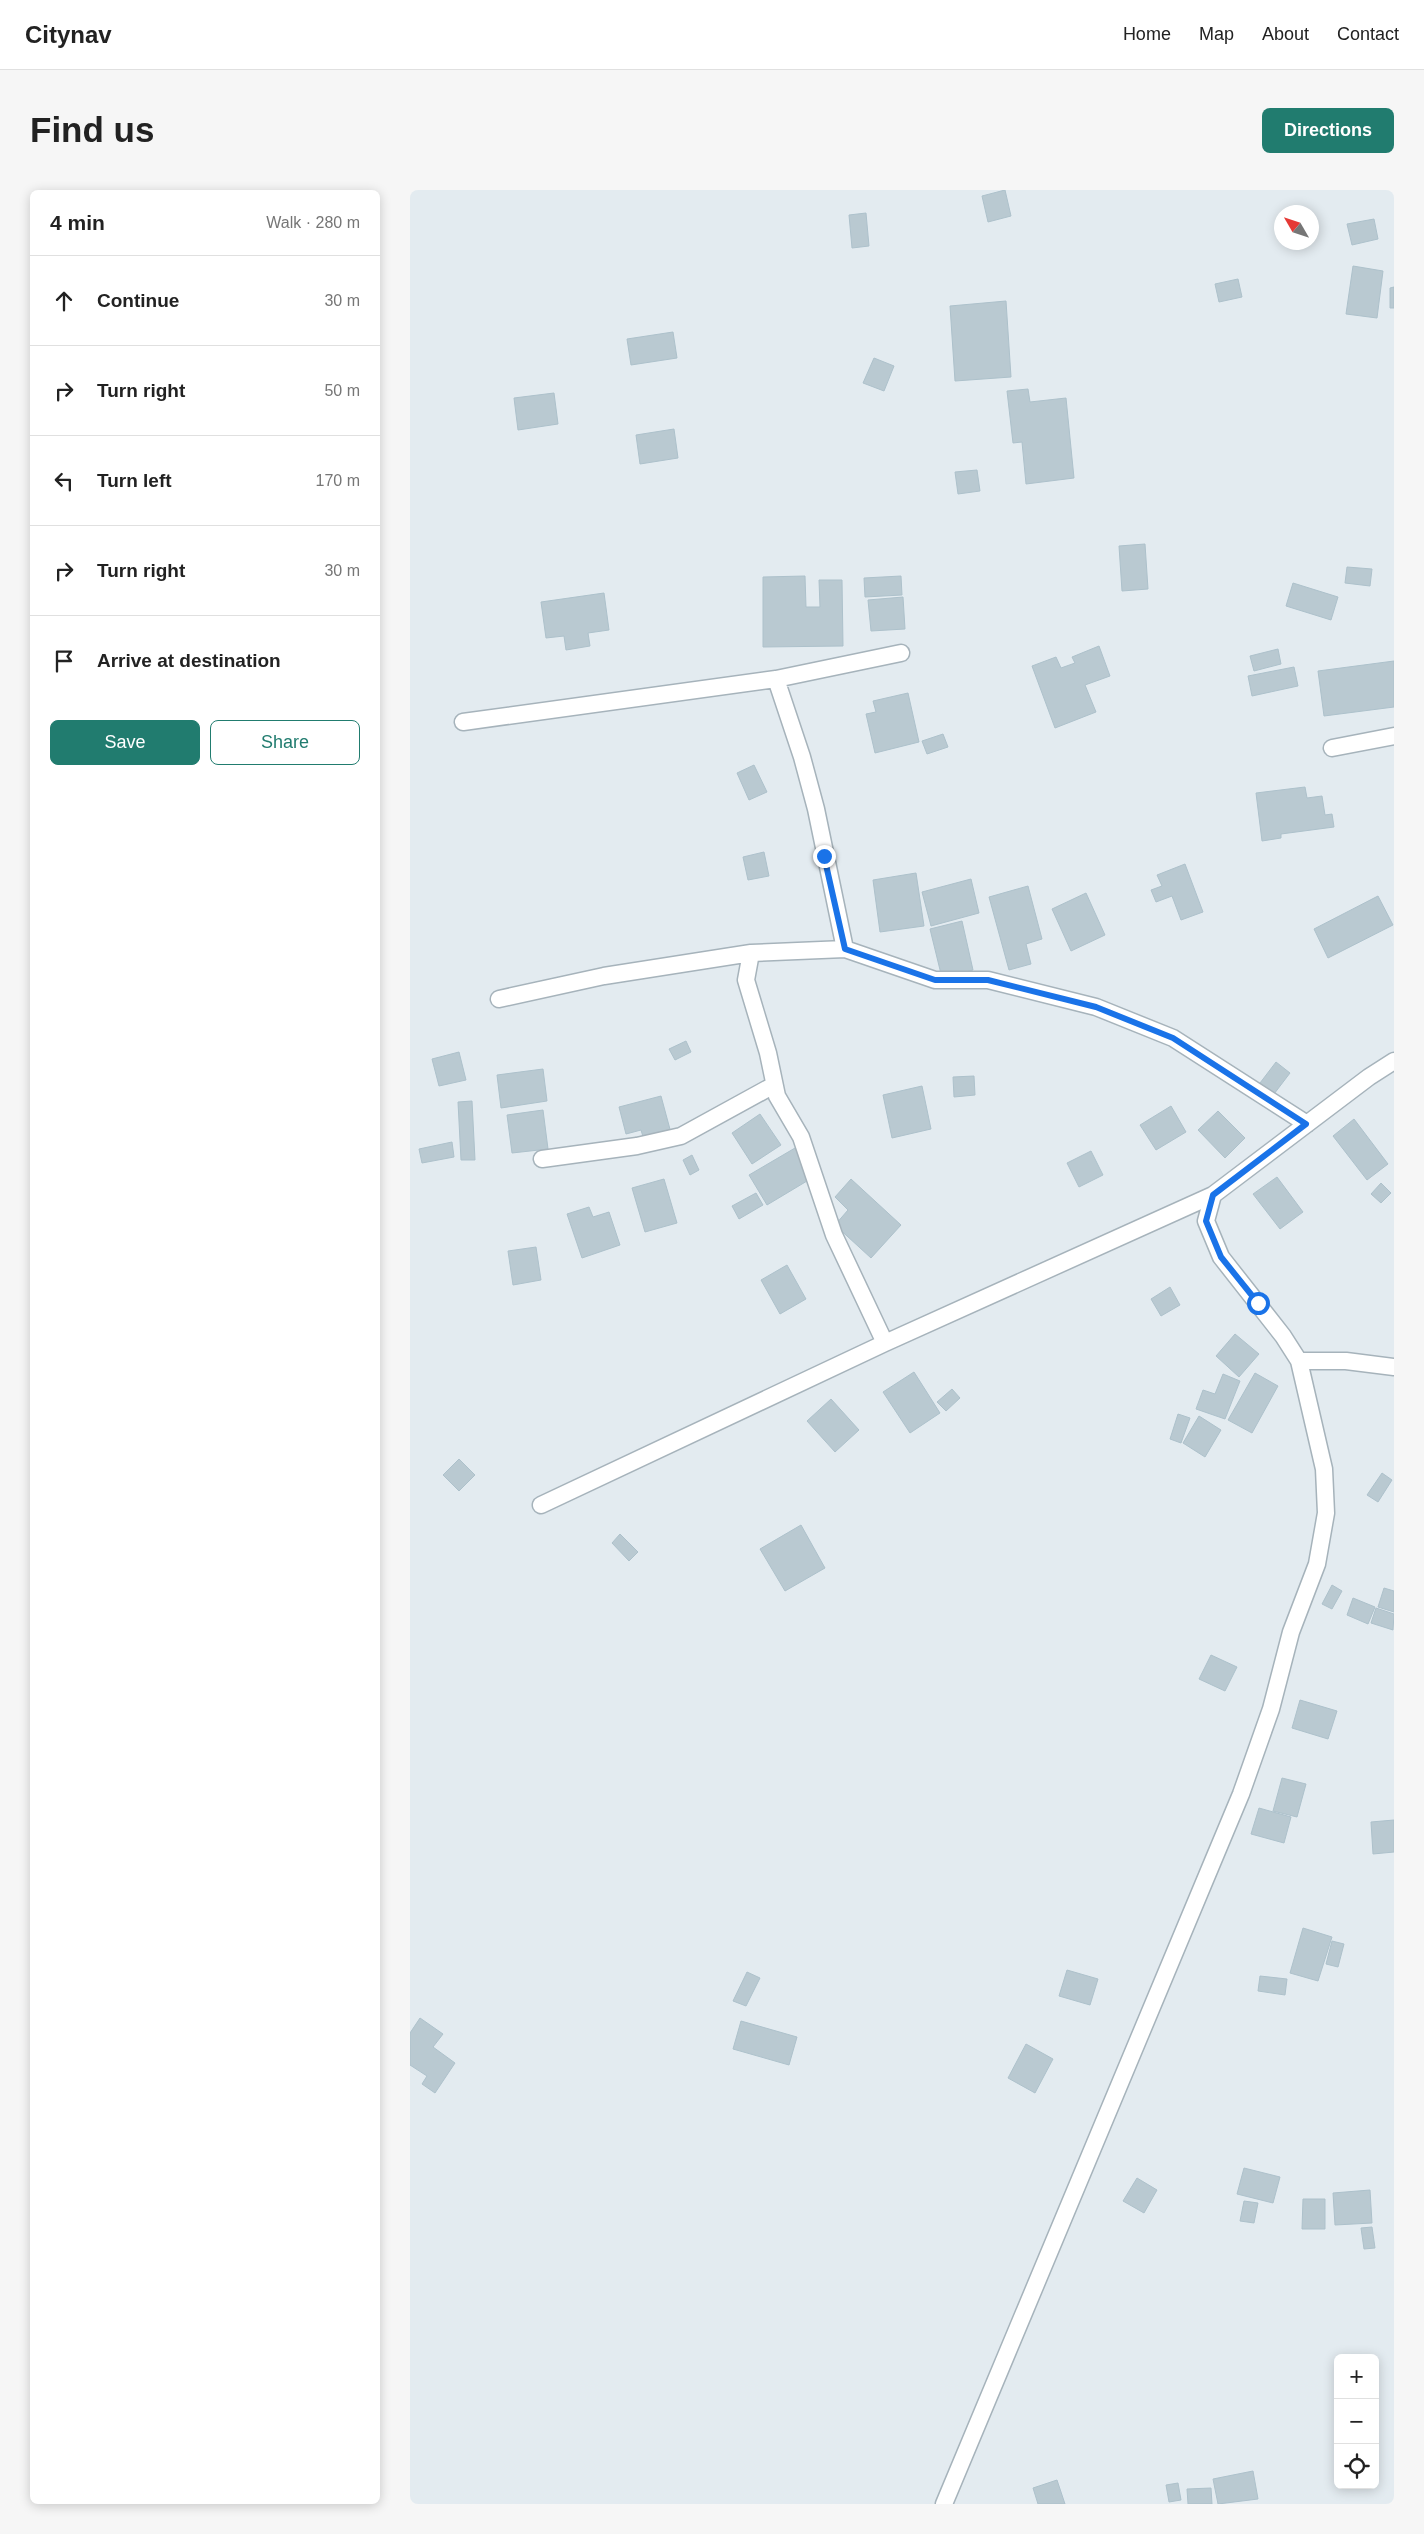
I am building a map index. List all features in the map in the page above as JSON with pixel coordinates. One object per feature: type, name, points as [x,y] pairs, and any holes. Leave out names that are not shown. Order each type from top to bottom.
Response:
[{"type":"street","points":[[463,722],[776,679],[902,653]]},
{"type":"street","points":[[776,679],[802,757],[816,809],[845,949]]},
{"type":"street","points":[[1332,748],[1394,736]]},
{"type":"street","points":[[499,1000],[604,976],[751,954],[845,949],[935,980],[988,980],[1096,1007],[1173,1038],[1306,1124]]},
{"type":"street","points":[[751,954],[746,980],[768,1053],[777,1096],[801,1137],[834,1235],[885,1343]]},
{"type":"street","points":[[541,1506],[885,1343],[1213,1195],[1368,1077],[1394,1061]]},
{"type":"street","points":[[542,1159],[637,1146],[681,1136],[774,1085]]},
{"type":"street","points":[[944,2504],[1241,1794],[1271,1709],[1291,1632],[1317,1564],[1326,1513],[1324,1469],[1299,1361],[1283,1336],[1221,1257],[1206,1221],[1213,1195]]},
{"type":"street","points":[[1299,1361],[1346,1361],[1394,1367]]},
{"type":"building","points":[[1005,190],[1011,216],[988,222],[982,196]]},
{"type":"building","points":[[866,213],[869,246],[852,248],[849,215]]},
{"type":"building","points":[[1374,219],[1378,239],[1352,245],[1347,224]]},
{"type":"building","points":[[1353,266],[1383,271],[1377,318],[1346,314]]},
{"type":"building","points":[[1238,279],[1242,297],[1219,302],[1215,284]]},
{"type":"building","points":[[1394,287],[1394,308],[1390,308],[1390,288]]},
{"type":"building","points":[[1006,301],[1011,377],[955,381],[950,306]]},
{"type":"building","points":[[673,332],[677,358],[631,365],[627,339]]},
{"type":"building","points":[[874,358],[894,366],[884,391],[863,383]]},
{"type":"building","points":[[1028,389],[1030,402],[1066,398],[1074,478],[1026,484],[1022,442],[1013,443],[1007,391]]},
{"type":"building","points":[[554,393],[558,424],[518,430],[514,398]]},
{"type":"building","points":[[674,429],[678,458],[640,464],[636,435]]},
{"type":"building","points":[[977,470],[980,491],[958,494],[955,472]]},
{"type":"building","points":[[1145,544],[1148,589],[1122,591],[1119,546]]},
{"type":"building","points":[[1347,567],[1372,569],[1370,586],[1345,583]]},
{"type":"building","points":[[805,576],[806,607],[820,607],[819,580],[842,580],[843,646],[763,647],[763,577]]},
{"type":"building","points":[[901,576],[902,595],[865,597],[864,578]]},
{"type":"building","points":[[1293,583],[1338,597],[1331,620],[1286,606]]},
{"type":"building","points":[[604,593],[609,630],[588,633],[590,646],[566,650],[564,636],[546,638],[541,602]]},
{"type":"building","points":[[903,597],[905,629],[871,631],[868,600]]},
{"type":"building","points":[[1099,646],[1110,676],[1085,685],[1096,712],[1055,728],[1032,666],[1056,657],[1061,668],[1075,663],[1072,657]]},
{"type":"building","points":[[1278,649],[1281,664],[1254,671],[1250,656]]},
{"type":"building","points":[[1394,661],[1394,707],[1324,716],[1318,671]]},
{"type":"building","points":[[1294,667],[1298,686],[1252,696],[1248,676]]},
{"type":"building","points":[[908,693],[919,742],[875,753],[866,714],[876,712],[873,701]]},
{"type":"building","points":[[943,734],[948,747],[927,754],[922,741]]},
{"type":"building","points":[[754,765],[767,792],[749,800],[737,773]]},
{"type":"building","points":[[1305,787],[1307,798],[1322,796],[1325,815],[1332,814],[1334,827],[1281,834],[1281,838],[1262,841],[1256,793]]},
{"type":"building","points":[[764,852],[769,876],[748,880],[743,857]]},
{"type":"building","points":[[1185,864],[1203,912],[1181,920],[1172,896],[1156,902],[1151,890],[1162,886],[1157,875]]},
{"type":"building","points":[[916,873],[924,926],[880,932],[873,880]]},
{"type":"building","points":[[971,879],[979,913],[931,926],[922,892]]},
{"type":"building","points":[[1028,886],[1042,939],[1026,944],[1031,964],[1009,970],[989,897]]},
{"type":"building","points":[[1086,893],[1105,935],[1071,951],[1052,909]]},
{"type":"building","points":[[1378,896],[1393,925],[1328,958],[1314,929]]},
{"type":"building","points":[[962,921],[973,970],[942,978],[930,929]]},
{"type":"building","points":[[686,1041],[691,1052],[675,1060],[669,1049]]},
{"type":"building","points":[[459,1052],[466,1080],[439,1086],[432,1059]]},
{"type":"building","points":[[1276,1062],[1290,1073],[1274,1094],[1260,1083]]},
{"type":"building","points":[[543,1069],[547,1101],[501,1108],[497,1075]]},
{"type":"building","points":[[974,1076],[975,1095],[954,1097],[953,1077]]},
{"type":"building","points":[[922,1086],[931,1129],[892,1138],[883,1095]]},
{"type":"building","points":[[661,1096],[671,1133],[644,1140],[641,1130],[626,1134],[619,1107]]},
{"type":"building","points":[[472,1101],[475,1160],[461,1160],[458,1102]]},
{"type":"building","points":[[1171,1106],[1186,1132],[1156,1150],[1140,1125]]},
{"type":"building","points":[[543,1110],[548,1149],[512,1153],[507,1115]]},
{"type":"building","points":[[1218,1111],[1245,1138],[1225,1158],[1198,1130]]},
{"type":"building","points":[[760,1114],[781,1145],[752,1164],[732,1133]]},
{"type":"building","points":[[1354,1119],[1388,1164],[1367,1180],[1333,1136]]},
{"type":"building","points":[[452,1142],[454,1157],[422,1163],[419,1149]]},
{"type":"building","points":[[795,1148],[812,1178],[767,1205],[749,1175]]},
{"type":"building","points":[[1091,1151],[1103,1175],[1079,1187],[1067,1163]]},
{"type":"building","points":[[692,1155],[699,1170],[690,1175],[683,1160]]},
{"type":"building","points":[[1277,1177],[1303,1212],[1280,1229],[1253,1194]]},
{"type":"building","points":[[664,1179],[677,1223],[645,1232],[632,1188]]},
{"type":"building","points":[[851,1179],[901,1225],[871,1258],[835,1225],[848,1210],[835,1197]]},
{"type":"building","points":[[1381,1183],[1391,1193],[1381,1203],[1371,1194]]},
{"type":"building","points":[[756,1193],[763,1205],[739,1219],[732,1206]]},
{"type":"building","points":[[589,1207],[593,1217],[609,1212],[620,1245],[582,1258],[567,1214]]},
{"type":"building","points":[[536,1247],[541,1280],[513,1285],[508,1251]]},
{"type":"building","points":[[787,1265],[806,1299],[780,1314],[761,1280]]},
{"type":"building","points":[[1170,1287],[1180,1305],[1161,1316],[1151,1299]]},
{"type":"building","points":[[1235,1334],[1259,1354],[1239,1377],[1216,1356]]},
{"type":"building","points":[[914,1372],[940,1413],[910,1433],[883,1392]]},
{"type":"building","points":[[1255,1373],[1278,1386],[1252,1433],[1228,1420]]},
{"type":"building","points":[[1223,1374],[1240,1381],[1225,1419],[1196,1409],[1203,1390],[1215,1394]]},
{"type":"building","points":[[952,1389],[960,1398],[946,1411],[937,1402]]},
{"type":"building","points":[[831,1399],[859,1430],[835,1452],[807,1421]]},
{"type":"building","points":[[1178,1414],[1190,1418],[1181,1443],[1170,1439]]},
{"type":"building","points":[[1199,1416],[1221,1430],[1205,1457],[1183,1443]]},
{"type":"building","points":[[459,1459],[475,1475],[459,1491],[443,1475]]},
{"type":"building","points":[[1382,1473],[1392,1480],[1378,1502],[1367,1495]]},
{"type":"building","points":[[801,1525],[825,1568],[785,1591],[760,1549]]},
{"type":"building","points":[[620,1534],[638,1552],[629,1561],[612,1543]]},
{"type":"building","points":[[1332,1585],[1342,1591],[1332,1609],[1322,1604]]},
{"type":"building","points":[[1384,1588],[1394,1591],[1394,1612],[1378,1607]]},
{"type":"building","points":[[1353,1598],[1375,1607],[1368,1624],[1347,1615]]},
{"type":"building","points":[[1376,1608],[1394,1614],[1393,1630],[1371,1623]]},
{"type":"building","points":[[1211,1655],[1237,1667],[1225,1691],[1199,1679]]},
{"type":"building","points":[[1300,1700],[1337,1711],[1328,1739],[1292,1728]]},
{"type":"building","points":[[1282,1778],[1306,1784],[1297,1817],[1273,1811]]},
{"type":"building","points":[[1259,1808],[1291,1817],[1284,1843],[1251,1834]]},
{"type":"building","points":[[1394,1820],[1394,1852],[1373,1854],[1371,1822]]},
{"type":"building","points":[[1303,1928],[1332,1937],[1318,1981],[1290,1973]]},
{"type":"building","points":[[1332,1941],[1344,1944],[1338,1967],[1326,1964]]},
{"type":"building","points":[[1067,1970],[1098,1979],[1090,2005],[1059,1996]]},
{"type":"building","points":[[747,1972],[760,1978],[746,2006],[733,2001]]},
{"type":"building","points":[[1260,1976],[1287,1979],[1285,1995],[1258,1991]]},
{"type":"building","points":[[420,2018],[443,2034],[433,2047],[455,2063],[435,2093],[422,2084],[427,2076],[410,2065],[410,2033]]},
{"type":"building","points":[[741,2021],[797,2037],[789,2065],[733,2049]]},
{"type":"building","points":[[1026,2044],[1053,2059],[1035,2093],[1008,2078]]},
{"type":"building","points":[[1244,2168],[1280,2177],[1273,2203],[1237,2194]]},
{"type":"building","points":[[1137,2178],[1157,2190],[1144,2213],[1123,2201]]},
{"type":"building","points":[[1370,2190],[1372,2223],[1335,2225],[1333,2193]]},
{"type":"building","points":[[1303,2199],[1325,2199],[1325,2229],[1302,2229]]},
{"type":"building","points":[[1244,2201],[1258,2203],[1254,2223],[1240,2221]]},
{"type":"building","points":[[1372,2227],[1375,2248],[1364,2249],[1361,2228]]},
{"type":"building","points":[[1253,2471],[1258,2499],[1218,2504],[1213,2479]]},
{"type":"building","points":[[1057,2480],[1065,2504],[1038,2504],[1033,2488]]},
{"type":"building","points":[[1178,2483],[1181,2500],[1169,2502],[1166,2485]]},
{"type":"building","points":[[1211,2488],[1212,2504],[1188,2504],[1187,2489]]},
{"type":"route","points":[[824,856],[845,949],[935,980],[988,980],[1096,1007],[1173,1038],[1306,1124],[1275,1150],[1213,1195],[1206,1221],[1221,1257],[1258,1303]]}]
